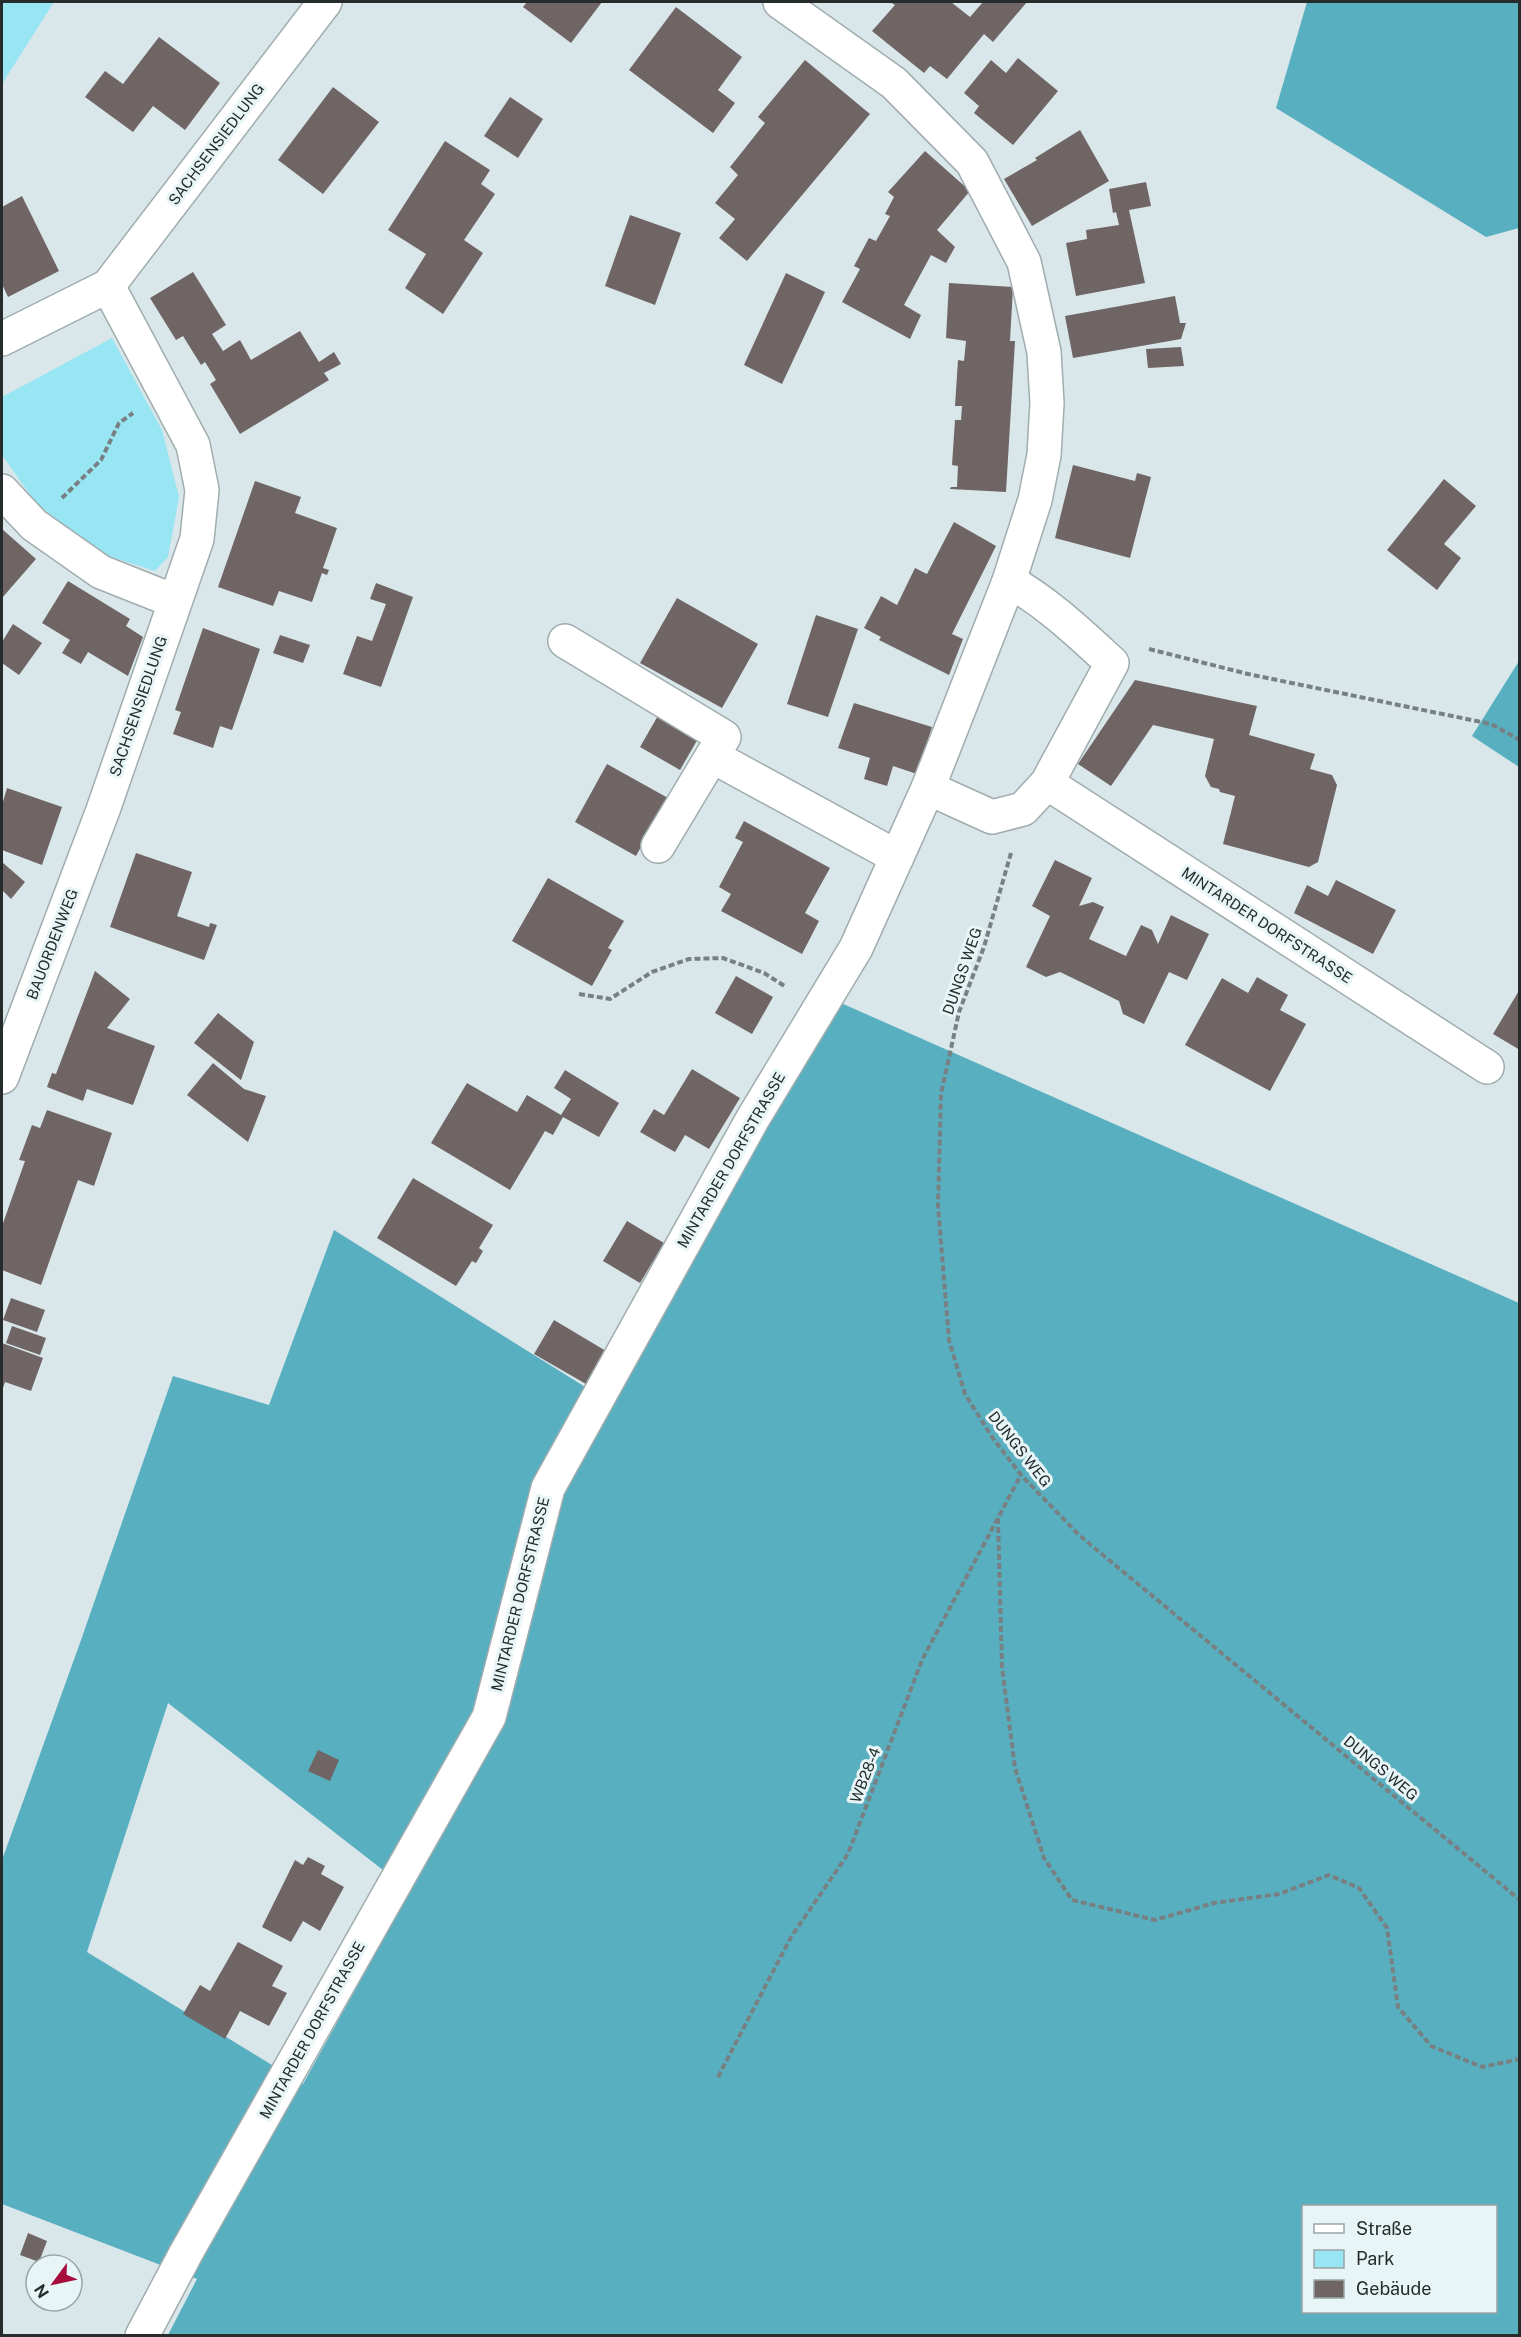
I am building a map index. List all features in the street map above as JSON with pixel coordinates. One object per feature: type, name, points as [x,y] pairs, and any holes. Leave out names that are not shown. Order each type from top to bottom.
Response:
[{"type":"street","name":"SACHSENSIEDLUNG","points":[[2,337],[108,286],[325,2]]},
{"type":"street","name":"MINTARDER DORFSTRASSE","points":[[142,2336],[489,1717],[548,1488],[752,1120],[856,948],[928,788],[1009,581],[1035,500],[1044,455],[1047,403],[1044,352],[1024,262],[972,162],[894,83],[780,2]]},
{"type":"street","name":"SACHSENSIEDLUNG","points":[[103,810],[197,539],[202,490],[193,445],[108,286]]},
{"type":"street","points":[[2,491],[34,525],[101,572],[174,602]]},
{"type":"street","points":[[928,788],[992,817],[1023,809],[1047,783],[1112,663],[1045,603],[1009,581]]},
{"type":"street","points":[[566,641],[724,737],[658,846]]},
{"type":"street","points":[[712,756],[897,857]]},
{"type":"street","name":"MINTARDER DORFSTRASSE","points":[[1047,783],[1487,1067]]},
{"type":"street","name":"BAUORDENWEG","points":[[2,1077],[103,810]]},
{"type":"path","points":[[34,525],[101,460],[119,423],[164,390]]},
{"type":"path","points":[[1112,663],[1135,653],[1141,647],[1248,674],[1491,724],[1520,740]]},
{"type":"path","name":"DUNGS WEG","points":[[1023,809],[984,947],[959,1012],[941,1094],[939,1206],[949,1340],[965,1394],[992,1437],[1021,1475],[1080,1536],[1520,1900]]},
{"type":"path","points":[[579,994],[610,999],[652,972],[689,959],[723,958],[764,973],[820,1008]]},
{"type":"path","name":"WB28-4","points":[[718,2077],[790,1937],[848,1854],[922,1660],[1021,1475]]},
{"type":"path","points":[[998,1518],[1002,1667],[1015,1768],[1044,1858],[1072,1900],[1155,1920],[1214,1903],[1279,1894],[1329,1875],[1359,1888],[1387,1929],[1398,2007],[1431,2046],[1482,2067],[1520,2059]]},
{"type":"green space","points":[[2,2],[54,2],[2,84]]},
{"type":"green space","points":[[112,338],[162,430],[179,497],[168,557],[155,571],[99,553],[36,503],[2,455],[2,397]]},
{"type":"shaded area","points":[[1307,2],[1519,2],[1519,228],[1486,237],[1276,108]]},
{"type":"shaded area","points":[[1519,661],[1519,767],[1472,736]]},
{"type":"shaded area","points":[[841,1003],[1519,1303],[1519,2335],[168,2335],[197,2279],[2,2204],[2,1860],[173,1376],[269,1405],[334,1230],[590,1390]],"holes":[[[168,1703],[410,1891],[303,2084],[87,1952]]]},
{"type":"building","points":[[527,2],[602,2],[571,43],[523,7]]},
{"type":"building","points":[[890,2],[951,2],[970,17],[983,2],[1027,2],[993,42],[984,34],[947,79],[930,66],[924,73],[872,31],[895,5]]},
{"type":"building","points":[[676,7],[742,57],[718,90],[735,103],[713,133],[629,70]]},
{"type":"building","points":[[159,37],[220,83],[185,130],[153,106],[133,132],[85,97],[105,71],[123,84]]},
{"type":"building","points":[[1018,58],[1058,91],[1013,145],[974,113],[979,106],[964,93],[991,60],[1006,73]]},
{"type":"building","points":[[805,60],[870,114],[747,261],[719,238],[735,219],[715,203],[738,175],[730,167],[765,123],[758,117]]},
{"type":"building","points":[[333,87],[379,122],[323,194],[278,160]]},
{"type":"building","points":[[510,97],[543,119],[518,158],[484,136]]},
{"type":"building","points":[[1080,130],[1109,181],[1032,226],[1004,179],[1037,160],[1035,158]]},
{"type":"building","points":[[445,141],[490,170],[481,184],[495,194],[464,240],[483,253],[443,314],[405,288],[426,254],[388,230]]},
{"type":"building","points":[[925,151],[970,191],[937,230],[955,247],[946,263],[931,255],[904,305],[921,315],[910,339],[842,302],[860,269],[854,266],[869,238],[876,241],[890,216],[885,214],[894,197],[888,192]]},
{"type":"building","points":[[1146,182],[1151,206],[1129,210],[1145,283],[1076,296],[1066,243],[1087,239],[1086,230],[1119,225],[1116,212],[1113,213],[1109,189]]},
{"type":"building","points":[[22,196],[59,271],[8,297],[2,284],[2,207]]},
{"type":"building","points":[[630,215],[681,233],[655,305],[605,286]]},
{"type":"building","points":[[193,272],[226,325],[212,334],[223,351],[240,340],[251,360],[300,331],[319,362],[334,352],[341,364],[324,373],[329,380],[240,434],[210,384],[216,380],[205,362],[201,365],[183,336],[176,340],[150,298]]},
{"type":"building","points":[[786,273],[825,292],[782,384],[744,365]]},
{"type":"building","points":[[949,283],[1013,287],[1010,341],[1015,341],[1006,492],[950,489],[957,487],[958,466],[952,465],[955,420],[961,420],[962,406],[955,406],[958,360],[964,361],[966,341],[946,338]]},
{"type":"building","points":[[1175,296],[1180,323],[1186,323],[1181,339],[1073,358],[1065,316]]},
{"type":"building","points":[[1181,347],[1184,366],[1148,368],[1146,349]]},
{"type":"building","points":[[1073,465],[1135,481],[1137,473],[1151,477],[1130,558],[1055,538]]},
{"type":"building","points":[[1444,479],[1476,506],[1444,544],[1461,558],[1437,590],[1387,550]]},
{"type":"building","points":[[255,481],[301,497],[295,513],[337,528],[323,568],[329,570],[327,575],[322,573],[312,602],[279,591],[273,606],[218,587]]},
{"type":"building","points":[[954,522],[996,546],[952,634],[963,639],[949,675],[879,640],[881,637],[864,628],[881,596],[897,605],[915,568],[927,574]]},
{"type":"building","points":[[2,529],[36,559],[2,598]]},
{"type":"building","points":[[68,581],[130,619],[126,626],[143,637],[128,676],[88,652],[81,664],[62,653],[70,640],[42,623]]},
{"type":"building","points":[[376,583],[413,597],[381,687],[343,674],[357,636],[372,641],[386,604],[370,599]]},
{"type":"building","points":[[677,598],[758,644],[722,708],[640,663]]},
{"type":"building","points":[[816,615],[858,629],[828,717],[787,704]]},
{"type":"building","points":[[13,624],[42,643],[19,675],[2,663],[2,642]]},
{"type":"building","points":[[203,628],[260,649],[232,730],[220,726],[213,748],[173,734],[181,712],[175,710]]},
{"type":"building","points":[[280,635],[310,645],[303,663],[273,653]]},
{"type":"building","points":[[1135,680],[1257,706],[1249,735],[1315,754],[1310,769],[1332,775],[1337,785],[1318,862],[1309,867],[1223,844],[1235,796],[1211,787],[1205,776],[1214,739],[1153,725],[1111,786],[1078,764]]},
{"type":"building","points":[[854,703],[932,727],[917,774],[893,766],[887,786],[864,779],[870,758],[838,748]]},
{"type":"building","points":[[663,707],[703,730],[680,770],[640,747]]},
{"type":"building","points":[[607,764],[668,798],[636,856],[575,822]]},
{"type":"building","points":[[7,788],[62,807],[42,865],[2,850],[2,805]]},
{"type":"building","points":[[744,821],[830,868],[805,913],[819,921],[802,954],[721,911],[731,894],[719,887],[743,842],[735,838]]},
{"type":"building","points":[[136,853],[192,872],[177,916],[209,927],[210,923],[217,925],[204,960],[110,927]]},
{"type":"building","points":[[1055,860],[1092,878],[1079,906],[1093,902],[1104,907],[1089,939],[1126,956],[1141,925],[1152,930],[1158,944],[1171,915],[1209,934],[1187,980],[1169,972],[1144,1024],[1123,1014],[1119,1001],[1089,986],[1060,972],[1046,977],[1026,967],[1050,916],[1032,906]]},
{"type":"building","points":[[2,862],[25,882],[11,899],[2,890]]},
{"type":"building","points":[[548,878],[624,921],[608,948],[612,950],[592,986],[512,941]]},
{"type":"building","points":[[1336,880],[1396,910],[1373,954],[1294,913],[1307,885],[1328,896]]},
{"type":"building","points":[[95,971],[130,999],[107,1028],[155,1046],[133,1105],[87,1089],[83,1101],[47,1087],[52,1073],[56,1074]]},
{"type":"building","points":[[736,976],[773,997],[752,1034],[715,1013]]},
{"type":"building","points":[[1257,977],[1288,995],[1280,1010],[1306,1024],[1270,1091],[1185,1045],[1222,978],[1248,993]]},
{"type":"building","points":[[1520,989],[1520,1050],[1493,1034]]},
{"type":"building","points":[[218,1013],[254,1042],[241,1080],[194,1043]]},
{"type":"building","points":[[213,1063],[244,1089],[266,1096],[248,1142],[187,1095]]},
{"type":"building","points":[[692,1069],[740,1098],[709,1149],[685,1135],[675,1152],[640,1132],[654,1109],[664,1115]]},
{"type":"building","points":[[565,1070],[619,1103],[599,1137],[563,1117],[553,1135],[545,1131],[510,1190],[431,1143],[467,1083],[517,1112],[527,1095],[561,1115],[571,1099],[554,1088]]},
{"type":"building","points":[[47,1110],[112,1133],[94,1186],[78,1180],[41,1285],[2,1270],[2,1226],[25,1161],[19,1160],[32,1125],[40,1128]]},
{"type":"building","points":[[413,1178],[493,1225],[479,1248],[483,1251],[476,1263],[472,1261],[456,1286],[377,1238]]},
{"type":"building","points":[[627,1221],[664,1243],[640,1283],[603,1261]]},
{"type":"building","points":[[11,1298],[45,1310],[37,1332],[3,1320]]},
{"type":"building","points":[[554,1320],[606,1351],[586,1384],[534,1354]]},
{"type":"building","points":[[12,1326],[46,1338],[40,1355],[6,1343]]},
{"type":"building","points":[[2,1343],[43,1358],[31,1391],[5,1382],[2,1391]]},
{"type":"building","points":[[318,1750],[339,1760],[330,1781],[308,1771]]},
{"type":"building","points":[[308,1857],[325,1866],[321,1874],[344,1887],[320,1931],[303,1921],[291,1942],[262,1927],[295,1860],[303,1865]]},
{"type":"building","points":[[238,1942],[283,1966],[272,1986],[287,1993],[269,2026],[240,2011],[225,2039],[183,2014],[200,1985],[210,1991]]},
{"type":"building","points":[[28,2233],[47,2241],[42,2253],[24,2253],[24,2256],[20,2255]]}]
